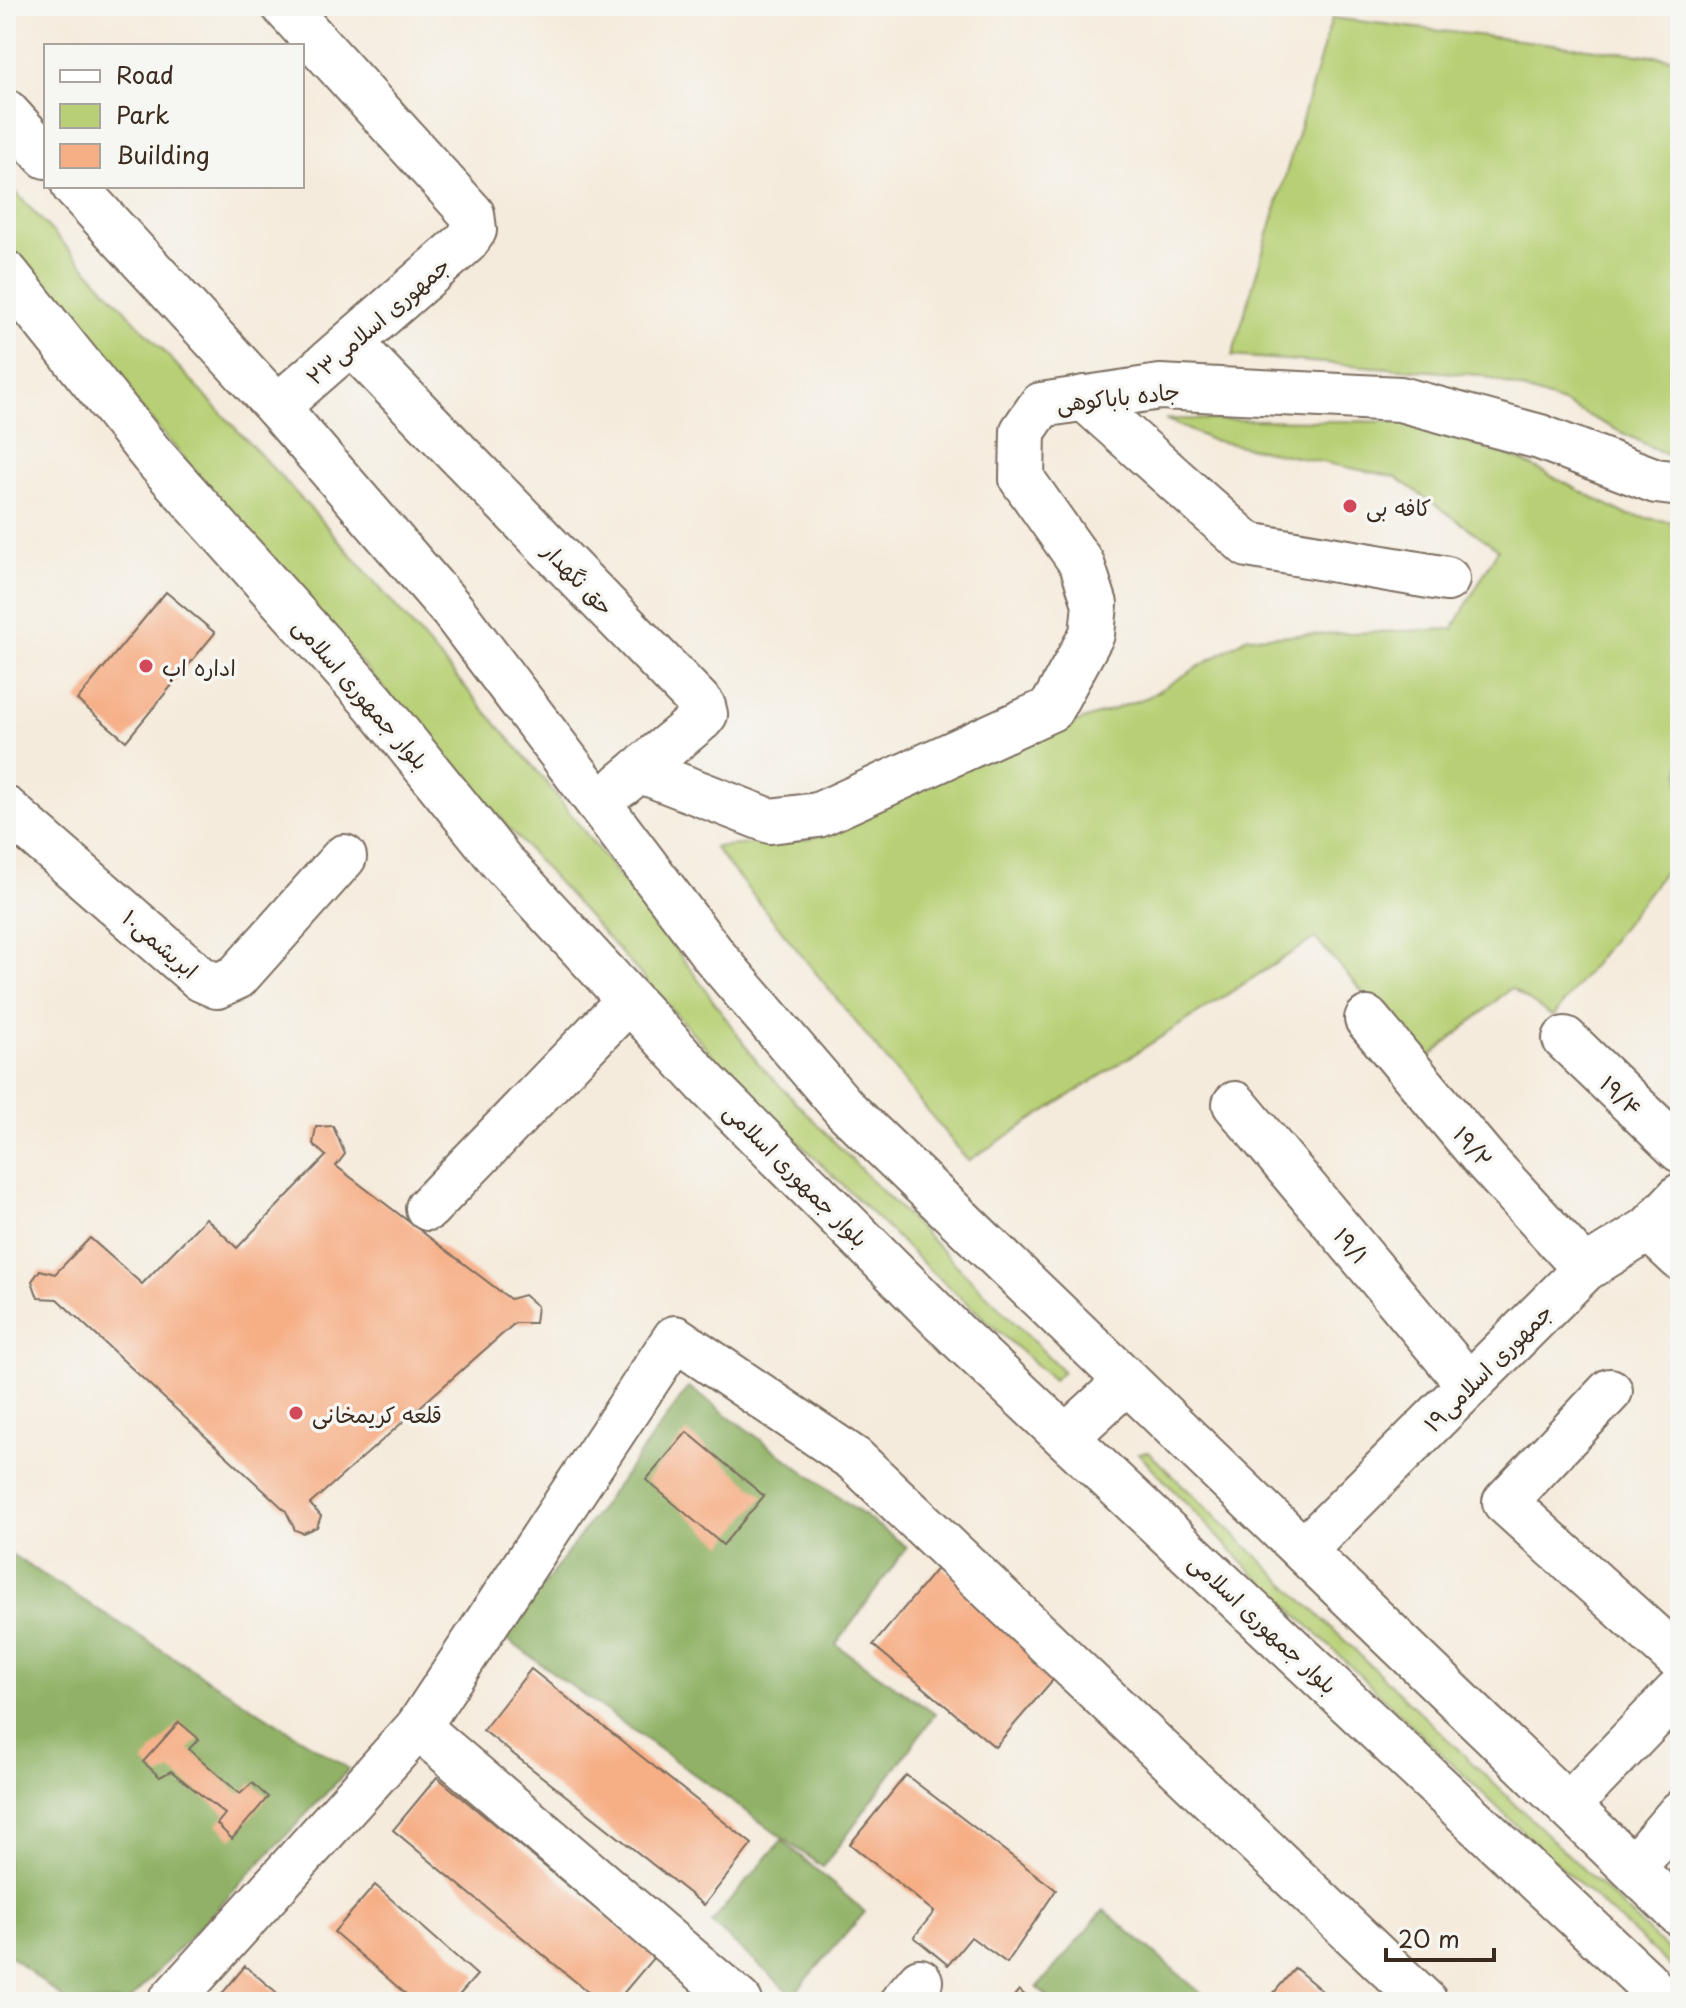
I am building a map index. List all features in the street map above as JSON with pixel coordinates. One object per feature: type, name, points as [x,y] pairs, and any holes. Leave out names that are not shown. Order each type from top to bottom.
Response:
[{"type":"street","name":"جمهوری اسلامی۲۳","points":[[277,407],[466,242],[474,230],[472,214],[284,6]]},
{"type":"street","points":[[6,112],[44,154]]},
{"type":"street","points":[[76,188],[277,407],[453,611],[715,957],[845,1109],[1680,1914]]},
{"type":"street","name":"بلوار جمهوری اسلامی","points":[[6,273],[153,456],[374,703],[502,862],[706,1083],[892,1270],[1644,1980],[1663,2002]]},
{"type":"street","name":"حق نگهدار","points":[[352,344],[703,706],[705,714],[701,719],[597,804]]},
{"type":"street","name":"جاده باباکوهی","points":[[639,770],[770,821],[818,815],[1051,709],[1092,634],[1095,604],[1082,564],[1022,479],[1023,431],[1041,405],[1160,387],[1400,399],[1540,437],[1656,481],[1680,484]]},
{"type":"street","points":[[1084,398],[1248,545],[1447,579]]},
{"type":"street","name":"ابریشمی۱۰","points":[[6,809],[201,979],[217,986],[237,977],[344,857]]},
{"type":"street","points":[[428,1208],[629,1000]]},
{"type":"street","name":"۱۹/۲","points":[[1367,1019],[1485,1160],[1585,1269]]},
{"type":"street","name":"۱۹/۴","points":[[1565,1039],[1680,1150]]},
{"type":"street","name":"۱۹/۱","points":[[1235,1104],[1469,1385]]},
{"type":"street","name":"جمهوری اسلامی۱۹","points":[[1304,1550],[1585,1269],[1665,1244],[1680,1196]]},
{"type":"street","points":[[170,2002],[418,1727],[675,1338],[854,1459],[1425,2002]]},
{"type":"street","points":[[1066,1437],[1126,1382]]},
{"type":"street","points":[[1610,1391],[1505,1502],[1680,1660]]},
{"type":"street","points":[[1568,1806],[1680,1689]]},
{"type":"street","points":[[418,1727],[740,2002]]},
{"type":"street","points":[[1633,1868],[1680,1813]]},
{"type":"green space","points":[[1332,18],[1680,59],[1680,459],[1563,403],[1481,375],[1232,356]]},
{"type":"green space","points":[[6,182],[323,522],[538,772],[692,971],[758,1063],[1063,1371],[1053,1380],[930,1270],[736,1081],[333,632],[63,317],[6,240]]},
{"type":"green space","points":[[1165,419],[1407,422],[1518,459],[1627,515],[1680,523],[1680,851],[1553,1017],[1511,988],[1424,1062],[1315,938],[968,1161],[714,847],[810,839],[1021,742],[1148,697],[1248,637],[1453,629],[1498,549],[1396,477],[1211,440]]},
{"type":"green space","points":[[689,1387],[907,1547],[836,1645],[935,1714],[823,1867],[505,1638]]},
{"type":"green space","points":[[1148,1452],[1680,1962],[1680,1975],[1546,1854],[1246,1566],[1138,1453]]},
{"type":"green space","points":[[6,1551],[349,1769],[128,2002],[67,2002],[6,1952]]},
{"type":"green space","points":[[782,1840],[865,1912],[793,1995],[711,1923]]},
{"type":"green space","points":[[1104,1910],[1211,2002],[1053,2002],[1037,1988]]},
{"type":"building","name":"اداره اب","points":[[166,592],[215,633],[126,741],[77,700]]},
{"type":"building","name":"قلعه کریمخانی","points":[[333,1126],[345,1154],[336,1166],[510,1299],[524,1295],[537,1306],[535,1323],[515,1323],[310,1504],[321,1516],[317,1527],[303,1533],[295,1530],[286,1511],[57,1299],[38,1298],[32,1281],[40,1270],[55,1274],[90,1238],[142,1284],[206,1218],[237,1248],[326,1156],[313,1144],[316,1127]]},
{"type":"building","points":[[687,1432],[764,1496],[723,1545],[646,1480]]},
{"type":"building","points":[[940,1565],[1063,1668],[995,1747],[873,1645]]},
{"type":"building","points":[[531,1669],[752,1844],[704,1905],[483,1730]]},
{"type":"building","points":[[179,1722],[199,1739],[189,1749],[240,1794],[252,1783],[268,1797],[232,1839],[217,1824],[225,1814],[171,1771],[160,1777],[143,1762]]},
{"type":"building","points":[[906,1775],[1056,1890],[1007,1963],[971,1937],[948,1965],[914,1937],[934,1912],[850,1844]]},
{"type":"building","points":[[437,1777],[654,1957],[616,2002],[600,2002],[393,1830]]},
{"type":"building","points":[[375,1885],[477,1975],[453,2002],[415,2002],[334,1932]]},
{"type":"building","points":[[245,1966],[288,2002],[215,2002]]},
{"type":"building","points":[[1295,1968],[1335,2002],[1266,2002]]},
{"type":"building","points":[[1019,1990],[1033,2002],[1009,2002]]},
{"type":"place","name":"کافه بی","points":[[1350,506]]},
{"type":"place","name":"اداره اب","points":[[146,666]]},
{"type":"place","name":"قلعه کریمخانی","points":[[296,1413]]}]
